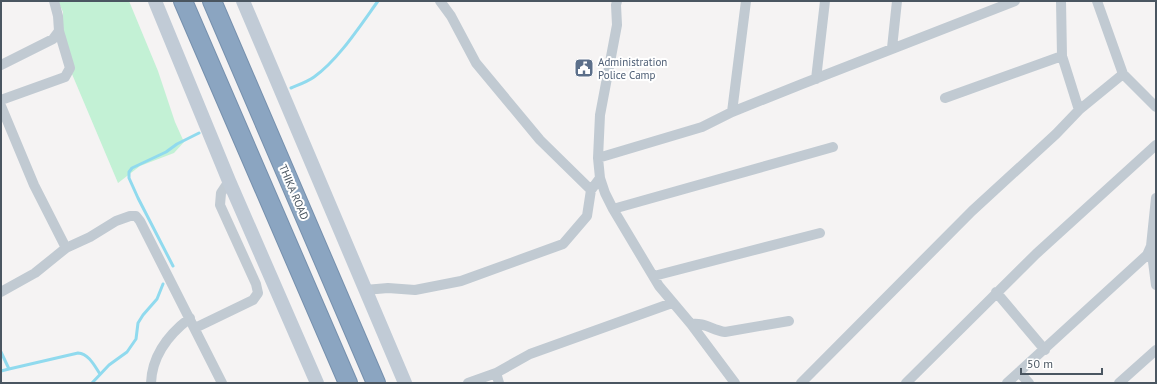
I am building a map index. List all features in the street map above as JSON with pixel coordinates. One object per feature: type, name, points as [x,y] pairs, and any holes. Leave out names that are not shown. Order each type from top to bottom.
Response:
[{"type":"highway","points":[[183,1],[348,383]]},
{"type":"highway","name":"THIKA ROAD","points":[[212,1],[376,383]]},
{"type":"main road","points":[[155,1],[229,181],[317,383]]},
{"type":"main road","points":[[243,1],[405,383]]},
{"type":"street","points":[[1,100],[65,77],[70,68],[59,32],[58,16],[54,1]]},
{"type":"street","points":[[440,1],[451,16],[476,63],[540,140],[590,190]]},
{"type":"street","points":[[732,112],[746,1]]},
{"type":"street","points":[[816,79],[825,1]]},
{"type":"street","points":[[892,48],[897,1]]},
{"type":"street","points":[[598,158],[702,127],[732,112],[892,48],[986,6],[1015,1]]},
{"type":"street","points":[[1061,1],[1062,56],[1079,110]]},
{"type":"street","points":[[1097,1],[1123,74],[1156,107]]},
{"type":"street","points":[[615,2],[617,25],[600,115],[598,158],[600,178],[613,209],[659,286],[691,324],[736,383]]},
{"type":"street","points":[[1,65],[53,39],[59,32]]},
{"type":"street","points":[[945,98],[1062,56]]},
{"type":"street","points":[[801,383],[972,211],[1056,134],[1079,110],[1123,74]]},
{"type":"street","points":[[1,106],[34,186],[66,248]]},
{"type":"street","points":[[906,383],[996,292],[1156,144]]},
{"type":"street","points":[[613,209],[833,148]]},
{"type":"street","points":[[365,290],[388,288],[415,290],[461,281],[563,244],[586,216],[590,190],[600,178]]},
{"type":"street","points":[[195,328],[253,300],[258,292],[256,284],[220,205],[221,193],[229,181]]},
{"type":"street","points":[[1156,198],[1151,246],[1156,285]]},
{"type":"street","points":[[1,292],[35,273],[66,248],[95,234],[116,221],[130,216],[136,216],[190,318],[222,383]]},
{"type":"street","points":[[654,276],[820,233]]},
{"type":"street","points":[[1008,383],[1147,255],[1151,246]]},
{"type":"street","points":[[996,292],[1045,350]]},
{"type":"street","points":[[468,383],[496,373],[530,354],[672,303]]},
{"type":"street","points":[[151,383],[153,368],[164,345],[179,326],[190,318]]},
{"type":"street","points":[[691,324],[699,323],[718,331],[725,332],[789,321]]},
{"type":"street","points":[[1119,383],[1156,350]]},
{"type":"street","points":[[1019,372],[1029,383]]},
{"type":"street","points":[[496,373],[499,383]]},
{"type":"green space","points":[[58,1],[129,1],[158,71],[175,122],[184,142],[174,153],[140,166],[118,183],[61,48],[63,36],[63,12]]},
{"type":"waterway","points":[[291,88],[311,79],[323,70],[348,42],[378,1]]},
{"type":"waterway","points":[[173,266],[138,198],[129,178],[129,172],[132,168],[166,152],[177,144],[199,133]]},
{"type":"waterway","points":[[92,383],[109,365],[127,352],[136,339],[138,323],[157,299],[163,284]]},
{"type":"waterway","points":[[1,352],[9,369],[78,353],[85,355],[91,360],[100,374]]},
{"type":"waterway","points":[[1,371],[9,369]]},
{"type":"place","name":"Administration Police Camp","points":[[584,68]]}]
